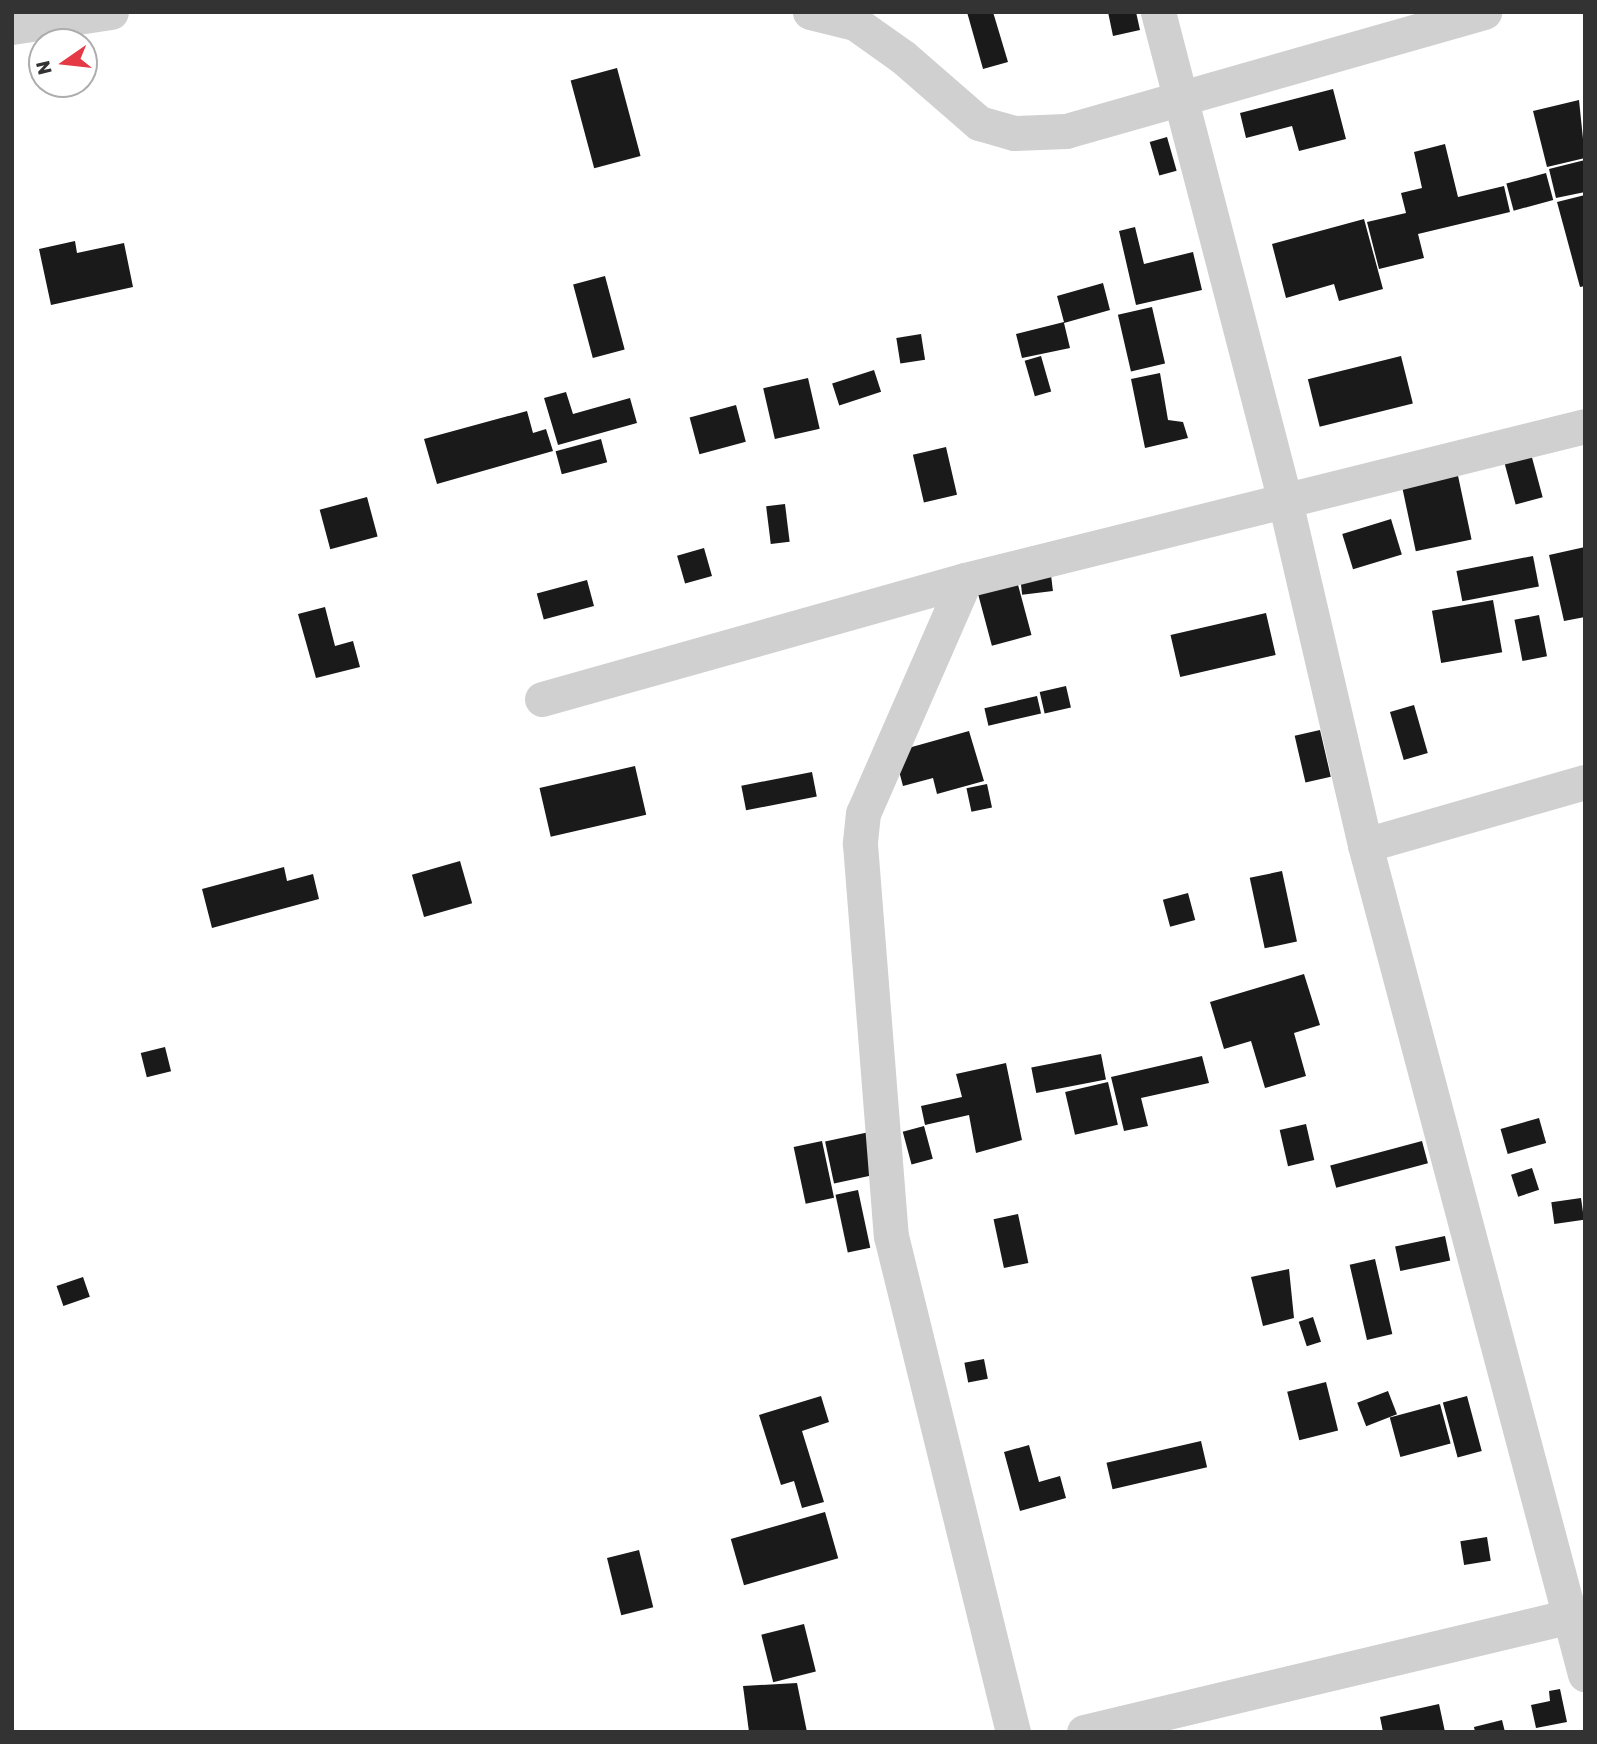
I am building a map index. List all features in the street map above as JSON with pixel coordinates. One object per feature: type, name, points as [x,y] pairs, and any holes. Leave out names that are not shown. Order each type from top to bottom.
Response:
[{"type":"street","points":[[12,27],[111,12]]},
{"type":"street","points":[[810,12],[855,23],[904,57],[979,123],[1014,134],[1066,131],[1182,101],[1484,12]]},
{"type":"street","points":[[1158,12],[1285,501],[1365,845],[1585,1674]]},
{"type":"street","points":[[542,699],[965,580],[1585,426]]},
{"type":"street","points":[[965,580],[863,813],[860,844],[891,1236],[1013,1732]]},
{"type":"street","points":[[1365,845],[1585,782]]},
{"type":"street","points":[[1084,1732],[1570,1616]]},
{"type":"building","points":[[967,12],[993,12],[1008,62],[983,69]]},
{"type":"building","points":[[1108,12],[1136,12],[1140,30],[1113,36]]},
{"type":"building","points":[[617,68],[641,156],[594,168],[571,80]]},
{"type":"building","points":[[1333,89],[1346,139],[1299,151],[1292,126],[1246,138],[1240,113]]},
{"type":"building","points":[[1579,100],[1585,158],[1547,167],[1533,111]]},
{"type":"building","points":[[1167,137],[1177,171],[1159,176],[1150,142]]},
{"type":"building","points":[[1445,144],[1458,197],[1504,186],[1510,212],[1418,234],[1424,258],[1379,269],[1367,222],[1406,213],[1401,193],[1422,188],[1414,152]]},
{"type":"building","points":[[1585,160],[1585,192],[1556,198],[1549,169]]},
{"type":"building","points":[[1546,173],[1553,200],[1514,211],[1506,184]]},
{"type":"building","points":[[1585,195],[1585,286],[1580,287],[1557,202]]},
{"type":"building","points":[[1364,219],[1383,289],[1339,301],[1334,284],[1286,298],[1272,244]]},
{"type":"building","points":[[1135,227],[1144,264],[1193,252],[1202,290],[1136,305],[1119,231]]},
{"type":"building","points":[[75,241],[77,253],[124,243],[133,287],[51,305],[39,249]]},
{"type":"building","points":[[605,276],[625,349],[593,358],[573,285]]},
{"type":"building","points":[[1103,283],[1110,310],[1064,323],[1070,348],[1022,358],[1016,334],[1064,322],[1057,296]]},
{"type":"building","points":[[1152,307],[1165,364],[1131,371],[1118,315]]},
{"type":"building","points":[[921,334],[925,360],[900,364],[896,338]]},
{"type":"building","points":[[1041,356],[1051,392],[1035,396],[1025,361]]},
{"type":"building","points":[[1401,356],[1413,404],[1320,427],[1308,379]]},
{"type":"building","points":[[874,370],[881,392],[839,405],[832,384]]},
{"type":"building","points":[[1160,373],[1168,420],[1183,422],[1188,438],[1145,448],[1131,379]]},
{"type":"building","points":[[808,378],[820,429],[775,439],[763,388]]},
{"type":"building","points":[[566,392],[573,414],[630,398],[637,423],[558,445],[544,398]]},
{"type":"building","points":[[736,405],[746,442],[699,454],[690,417]]},
{"type":"building","points":[[527,411],[533,433],[546,429],[553,451],[437,484],[424,439]]},
{"type":"building","points":[[601,439],[607,462],[562,474],[556,451]]},
{"type":"building","points":[[946,447],[957,495],[924,502],[913,455]]},
{"type":"building","points":[[1530,450],[1543,497],[1516,505],[1503,457]]},
{"type":"building","points":[[1457,471],[1472,539],[1416,551],[1401,483]]},
{"type":"building","points":[[367,497],[378,537],[330,549],[320,510]]},
{"type":"building","points":[[785,504],[790,542],[771,544],[766,506]]},
{"type":"building","points":[[1391,519],[1402,554],[1353,569],[1342,534]]},
{"type":"building","points":[[1585,547],[1585,617],[1564,621],[1549,555]]},
{"type":"building","points":[[704,548],[712,576],[685,584],[677,556]]},
{"type":"building","points":[[1533,556],[1539,586],[1462,601],[1456,571]]},
{"type":"building","points":[[1051,575],[1053,591],[1022,595],[1020,579]]},
{"type":"building","points":[[587,580],[594,606],[544,620],[537,593]]},
{"type":"building","points":[[1017,581],[1031,635],[992,646],[977,592]]},
{"type":"building","points":[[1493,600],[1502,652],[1441,663],[1432,611]]},
{"type":"building","points":[[325,607],[335,646],[353,641],[360,667],[316,678],[298,614]]},
{"type":"building","points":[[1266,613],[1276,655],[1180,677],[1171,635]]},
{"type":"building","points":[[1539,615],[1547,656],[1522,661],[1514,620]]},
{"type":"building","points":[[1066,686],[1071,707],[1045,714],[1040,692]]},
{"type":"building","points":[[1037,696],[1041,714],[988,726],[984,708]]},
{"type":"building","points":[[1414,705],[1428,753],[1404,760],[1390,712]]},
{"type":"building","points":[[1320,730],[1331,777],[1305,783],[1295,736]]},
{"type":"building","points":[[969,731],[984,781],[937,794],[933,778],[903,786],[894,752]]},
{"type":"building","points":[[635,766],[646,815],[551,837],[540,788]]},
{"type":"building","points":[[812,772],[817,797],[746,810],[741,786]]},
{"type":"building","points":[[987,784],[992,807],[971,812],[966,788]]},
{"type":"building","points":[[460,861],[472,903],[424,917],[412,875]]},
{"type":"building","points":[[284,867],[287,881],[313,874],[319,899],[212,928],[202,889]]},
{"type":"building","points":[[1282,871],[1297,941],[1265,948],[1250,878]]},
{"type":"building","points":[[1188,893],[1195,920],[1170,927],[1163,900]]},
{"type":"building","points":[[1304,974],[1320,1025],[1294,1033],[1306,1076],[1265,1088],[1251,1041],[1224,1049],[1210,1002]]},
{"type":"building","points":[[165,1047],[171,1071],[147,1077],[141,1053]]},
{"type":"building","points":[[1101,1054],[1106,1080],[1036,1093],[1031,1068]]},
{"type":"building","points":[[1202,1056],[1209,1083],[1141,1098],[1148,1126],[1124,1131],[1111,1077]]},
{"type":"building","points":[[1006,1063],[1022,1140],[976,1153],[969,1115],[925,1125],[921,1106],[962,1097],[956,1074]]},
{"type":"building","points":[[1108,1082],[1118,1125],[1075,1135],[1065,1092]]},
{"type":"building","points":[[1539,1118],[1546,1143],[1508,1154],[1501,1129]]},
{"type":"building","points":[[1306,1124],[1314,1160],[1288,1166],[1280,1130]]},
{"type":"building","points":[[924,1126],[933,1159],[912,1165],[903,1132]]},
{"type":"building","points":[[874,1131],[883,1173],[834,1183],[825,1141]]},
{"type":"building","points":[[822,1141],[834,1198],[806,1204],[794,1147]]},
{"type":"building","points":[[1422,1141],[1428,1163],[1336,1188],[1330,1166]]},
{"type":"building","points":[[1532,1168],[1539,1190],[1518,1197],[1511,1175]]},
{"type":"building","points":[[858,1190],[870,1248],[848,1252],[836,1195]]},
{"type":"building","points":[[1581,1198],[1584,1220],[1554,1224],[1551,1202]]},
{"type":"building","points":[[1018,1214],[1028,1263],[1004,1268],[994,1219]]},
{"type":"building","points":[[1445,1236],[1450,1260],[1400,1271],[1395,1247]]},
{"type":"building","points":[[1375,1259],[1392,1334],[1367,1340],[1350,1265]]},
{"type":"building","points":[[1289,1269],[1294,1318],[1263,1326],[1251,1277]]},
{"type":"building","points":[[83,1277],[90,1297],[63,1306],[57,1286]]},
{"type":"building","points":[[1313,1317],[1321,1342],[1307,1346],[1299,1322]]},
{"type":"building","points":[[984,1359],[988,1379],[968,1382],[964,1363]]},
{"type":"building","points":[[1326,1382],[1338,1431],[1299,1440],[1287,1392]]},
{"type":"building","points":[[1388,1391],[1397,1414],[1366,1426],[1357,1403]]},
{"type":"building","points":[[821,1396],[829,1422],[802,1431],[824,1502],[802,1508],[794,1481],[781,1485],[759,1415]]},
{"type":"building","points":[[1467,1396],[1482,1451],[1458,1458],[1443,1402]]},
{"type":"building","points":[[1440,1404],[1451,1444],[1400,1457],[1390,1417]]},
{"type":"building","points":[[1201,1441],[1207,1467],[1113,1489],[1106,1463]]},
{"type":"building","points":[[1029,1445],[1039,1482],[1060,1476],[1066,1498],[1020,1511],[1004,1452]]},
{"type":"building","points":[[825,1512],[838,1558],[744,1585],[731,1539]]},
{"type":"building","points":[[1487,1537],[1491,1561],[1464,1565],[1460,1541]]},
{"type":"building","points":[[639,1550],[653,1607],[621,1615],[607,1558]]},
{"type":"building","points":[[804,1624],[816,1672],[773,1682],[761,1635]]},
{"type":"building","points":[[797,1683],[807,1732],[749,1732],[743,1686]]},
{"type":"building","points":[[1560,1689],[1567,1722],[1536,1728],[1531,1705],[1550,1701],[1549,1691]]},
{"type":"building","points":[[1439,1704],[1445,1732],[1383,1732],[1380,1717]]},
{"type":"building","points":[[1502,1720],[1505,1732],[1475,1732],[1474,1727]]}]
